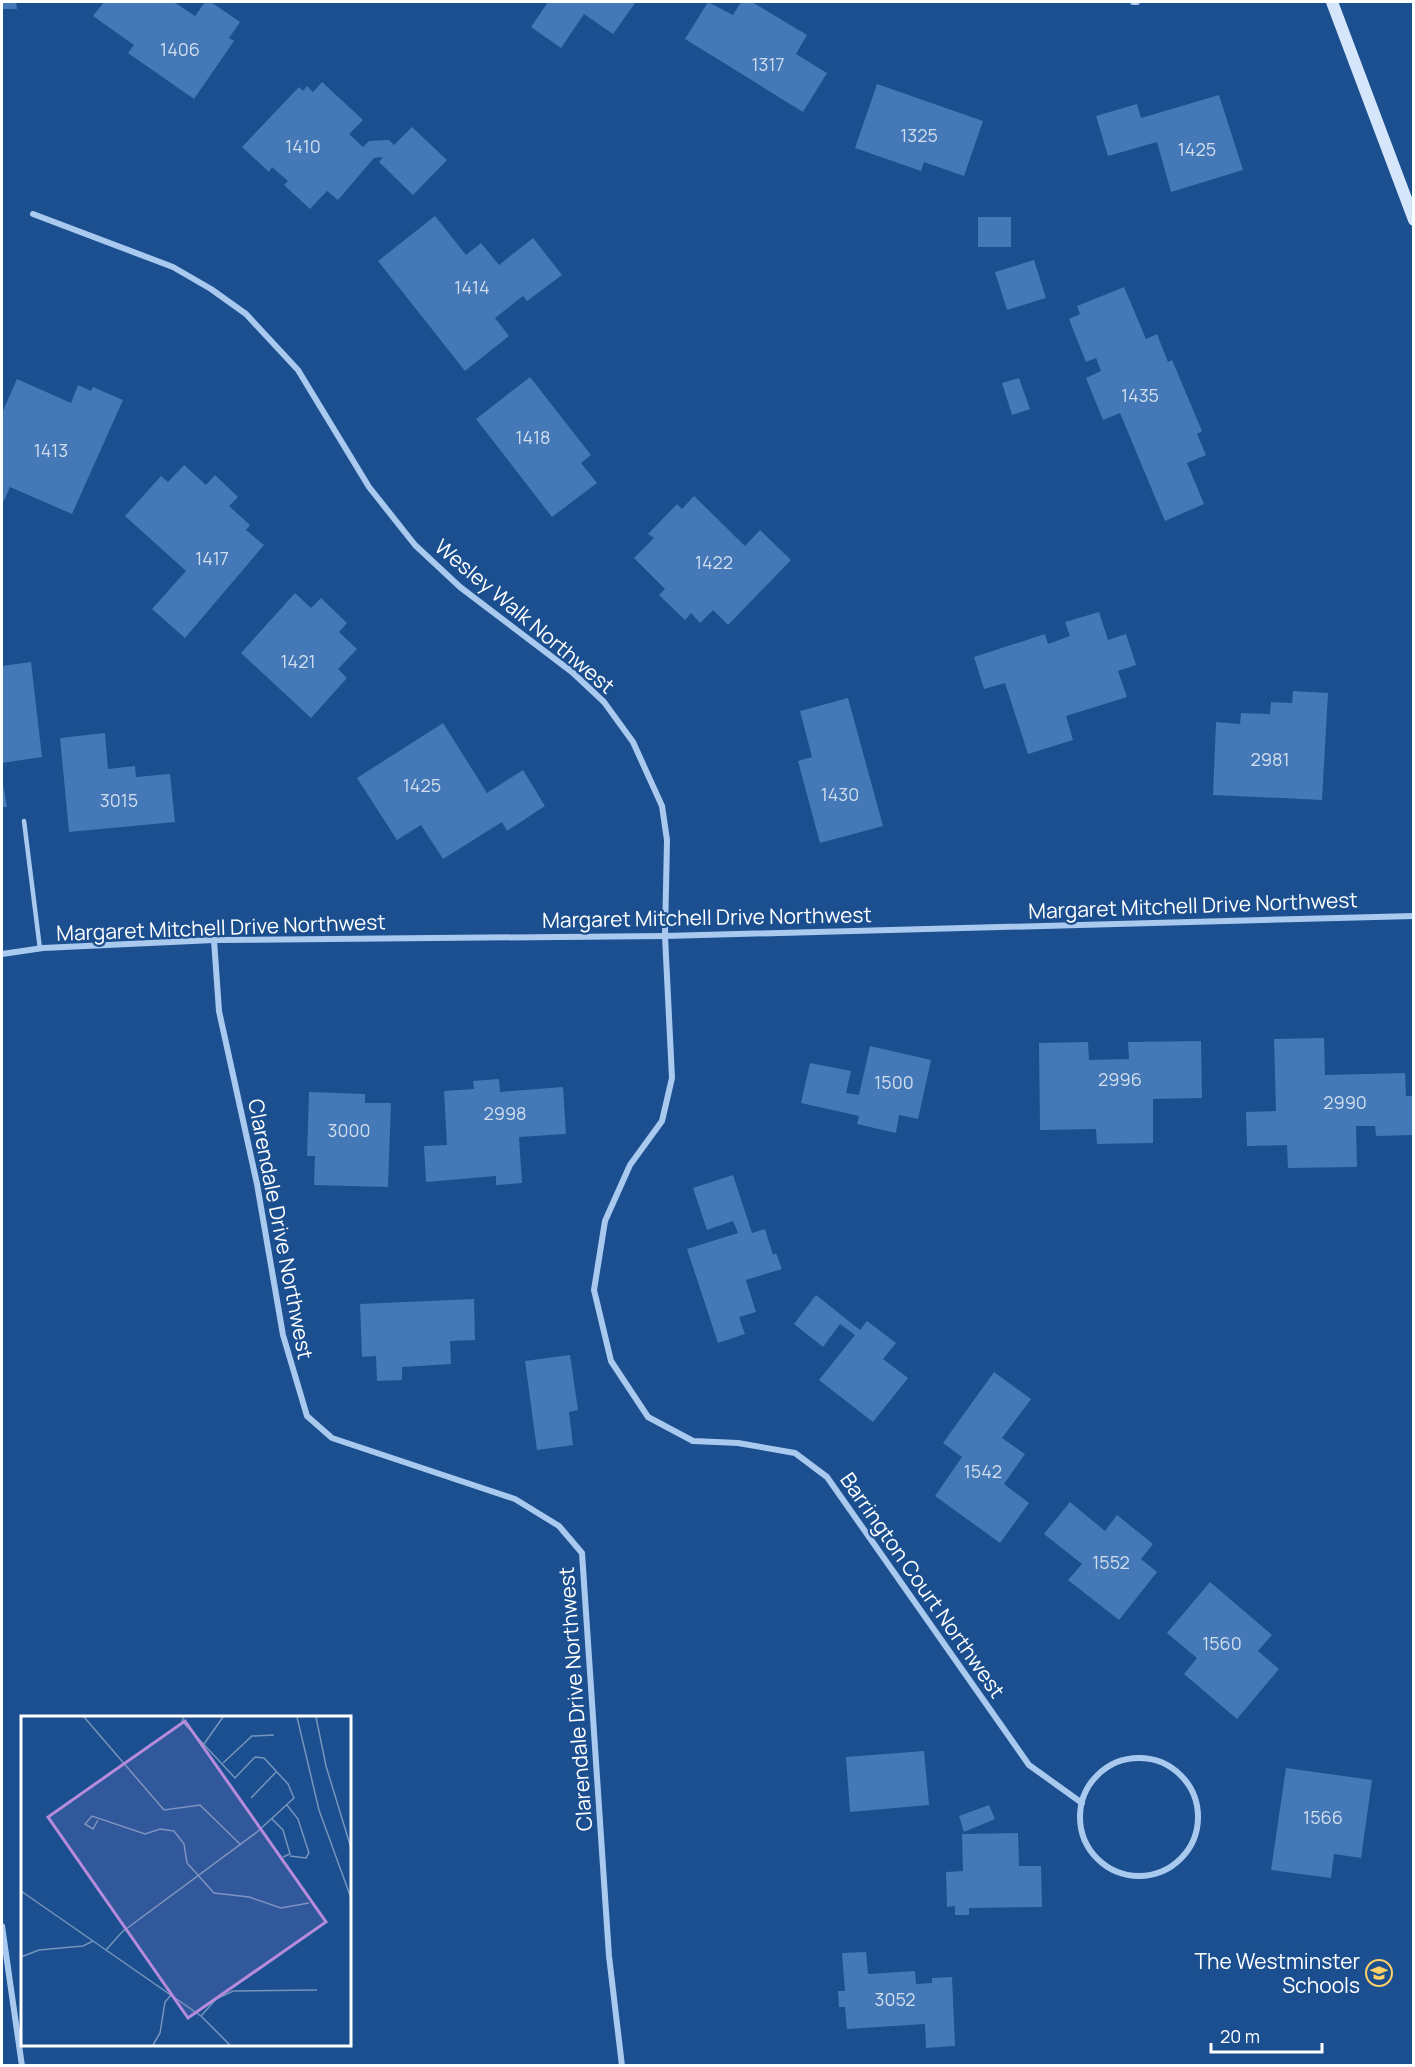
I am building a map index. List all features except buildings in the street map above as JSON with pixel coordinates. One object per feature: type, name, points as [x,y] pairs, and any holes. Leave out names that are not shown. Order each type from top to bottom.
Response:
[{"type":"street","points":[[1332,2],[1413,220]]},
{"type":"street","name":"Wesley Walk Northwest","points":[[33,214],[173,267],[211,288],[246,314],[298,370],[369,487],[415,545],[459,587],[572,672],[604,702],[633,742],[662,806],[667,840],[665,936]]},
{"type":"street","name":"Margaret Mitchell Drive Northwest","points":[[2,954],[40,949],[214,940],[665,936],[1413,916]]},
{"type":"street","name":"Barrington Court Northwest","points":[[665,936],[672,1078],[662,1121],[630,1165],[605,1221],[594,1290],[611,1361],[648,1417],[666,1427],[693,1441],[738,1443],[795,1453],[828,1477],[1029,1765],[1082,1803]]},
{"type":"street","name":"Clarendale Drive Northwest","points":[[214,940],[219,1011],[257,1184],[283,1335],[306,1416],[332,1438],[515,1499],[559,1526],[582,1553],[609,1956],[622,2066]]},
{"type":"street","points":[[1147,1758],[1161,1761],[1178,1772],[1192,1790],[1197,1803],[1198,1820],[1195,1837],[1187,1852],[1164,1870],[1151,1875],[1120,1873],[1102,1863],[1090,1850],[1081,1824],[1082,1803],[1092,1780],[1117,1762],[1147,1758]]},
{"type":"street","points":[[2,1926],[22,2066]]},
{"type":"lane","points":[[24,821],[40,949]]},
{"type":"place","name":"The Westminster Schools","points":[[1379,1973]]}]
